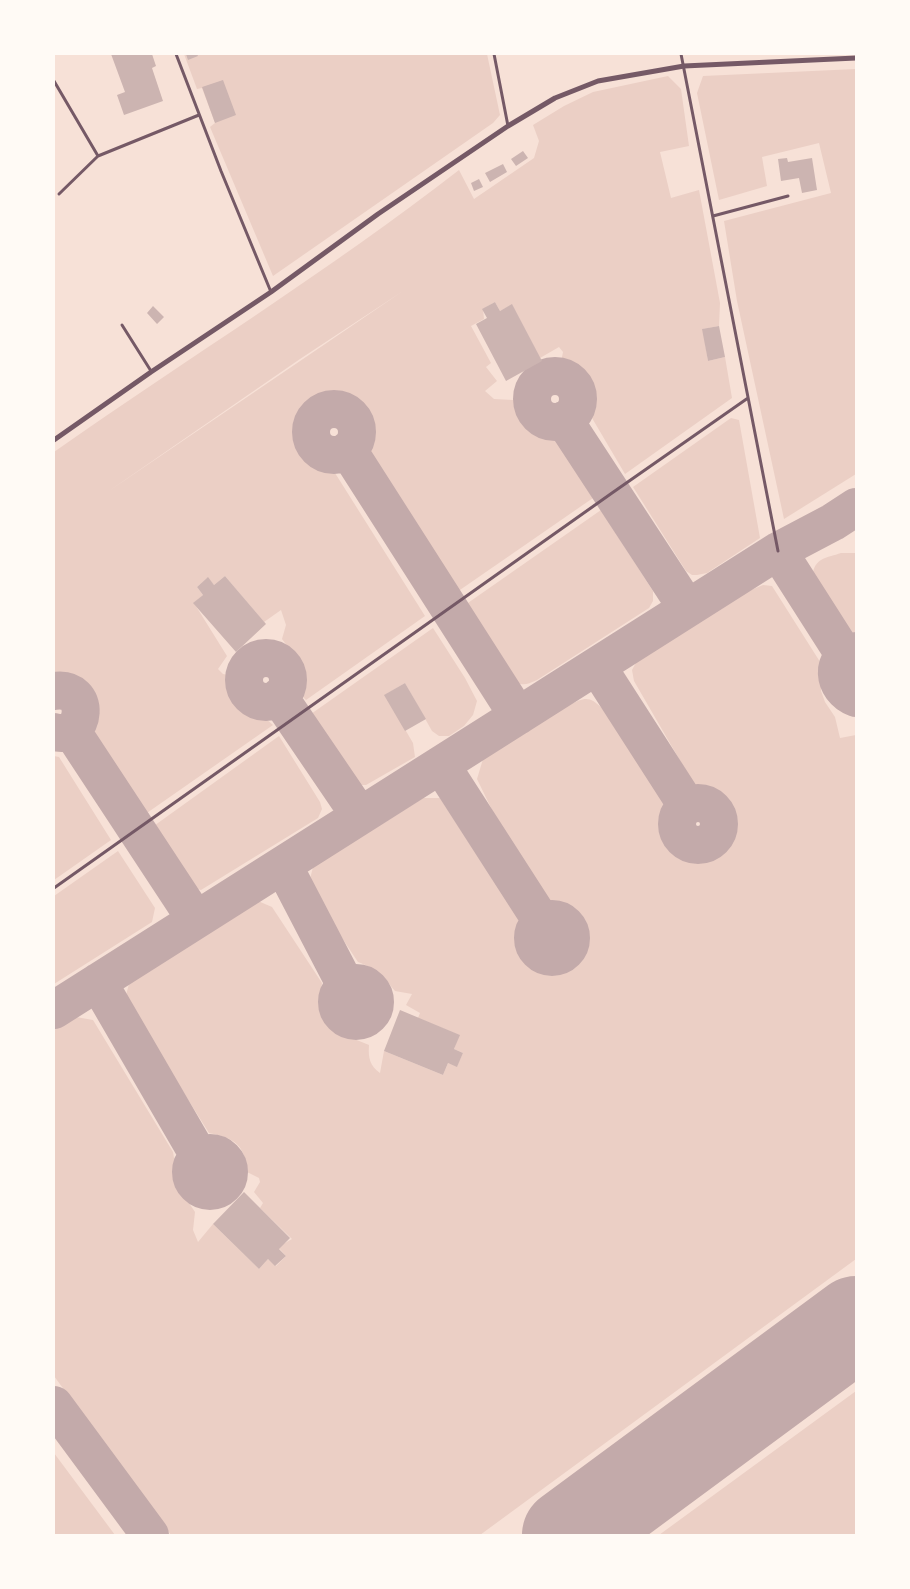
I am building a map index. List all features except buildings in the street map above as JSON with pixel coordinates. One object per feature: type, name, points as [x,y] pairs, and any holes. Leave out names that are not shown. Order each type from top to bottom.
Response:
[{"type":"street","points":[[54,440],[270,292],[378,214],[508,126],[555,98],[598,81],[684,66],[856,58]]},
{"type":"lane","points":[[176,54],[270,292]]},
{"type":"lane","points":[[494,54],[508,126]]},
{"type":"lane","points":[[681,54],[778,551]]},
{"type":"lane","points":[[54,81],[98,156]]},
{"type":"lane","points":[[59,194],[98,156],[200,115]]},
{"type":"lane","points":[[713,216],[788,196]]},
{"type":"lane","points":[[122,325],[151,372]]},
{"type":"lane","points":[[54,888],[748,398]]},
{"type":"shaded area","points":[[184,54],[487,54],[500,115],[493,123],[273,276],[210,127],[215,123],[202,88],[197,89]]},
{"type":"shaded area","points":[[856,69],[856,474],[784,519],[737,301],[724,221],[831,193],[819,143],[762,157],[767,186],[719,200],[697,93],[703,76]]},
{"type":"shaded area","points":[[668,76],[681,89],[689,146],[660,152],[671,198],[699,190],[720,303],[719,326],[703,329],[708,361],[725,357],[732,398],[625,474],[592,418],[594,394],[588,381],[576,368],[561,362],[563,352],[559,347],[540,358],[512,305],[500,311],[495,302],[483,309],[484,319],[471,326],[491,363],[486,367],[497,381],[485,391],[494,399],[513,400],[527,422],[539,434],[556,440],[593,498],[457,592],[365,447],[365,427],[358,410],[343,402],[334,401],[323,404],[319,400],[309,408],[311,413],[302,422],[301,438],[303,445],[316,459],[336,466],[335,473],[425,616],[306,700],[298,692],[304,682],[296,658],[282,639],[286,625],[281,610],[264,622],[225,576],[214,585],[207,578],[197,587],[203,595],[194,603],[227,656],[218,669],[223,674],[229,675],[230,688],[237,704],[246,712],[265,719],[273,725],[144,815],[93,735],[95,708],[89,698],[72,683],[54,675],[54,452],[309,279],[459,170],[474,199],[534,158],[539,141],[533,125],[564,106],[593,92]],"holes":[[[403,291],[106,493],[300,359]]]},
{"type":"shaded area","points":[[731,418],[739,420],[760,538],[707,573],[692,575],[686,571],[633,487]]},
{"type":"shaded area","points":[[601,510],[653,591],[653,601],[649,608],[537,680],[526,684],[517,683],[510,678],[465,605]]},
{"type":"shaded area","points":[[841,553],[856,553],[856,643],[813,572],[817,563],[827,557]]},
{"type":"shaded area","points":[[763,585],[772,586],[822,665],[821,691],[825,702],[835,717],[840,738],[856,735],[856,1259],[480,1535],[171,1535],[54,1376],[54,1030],[76,1017],[93,1020],[173,1152],[179,1188],[195,1212],[193,1230],[198,1242],[213,1224],[259,1269],[268,1259],[276,1266],[286,1256],[278,1247],[292,1239],[260,1208],[263,1203],[254,1192],[260,1182],[259,1178],[247,1172],[241,1149],[226,1137],[209,1133],[125,999],[130,980],[258,901],[272,907],[322,983],[320,1002],[322,1013],[328,1023],[342,1034],[369,1045],[370,1061],[374,1068],[380,1073],[384,1051],[443,1075],[448,1063],[457,1066],[463,1053],[454,1049],[459,1035],[418,1018],[420,1013],[406,1005],[412,994],[395,991],[379,974],[370,967],[358,962],[308,887],[313,867],[423,798],[440,798],[522,924],[519,940],[520,949],[527,961],[539,967],[554,968],[562,966],[565,969],[577,962],[575,957],[584,948],[584,931],[581,924],[573,914],[550,906],[493,812],[477,779],[483,759],[569,705],[584,699],[591,700],[603,709],[669,809],[668,830],[674,846],[687,854],[709,854],[711,857],[724,850],[721,845],[730,833],[731,821],[728,808],[716,796],[697,790],[634,681],[632,670],[638,659],[739,595]]},
{"type":"shaded area","points":[[433,628],[465,678],[477,701],[473,715],[464,726],[449,736],[439,736],[432,731],[405,683],[385,695],[413,743],[415,757],[366,785],[357,785],[351,779],[311,714]]},
{"type":"shaded area","points":[[279,736],[320,802],[322,809],[318,818],[201,890],[187,886],[151,828]]},
{"type":"shaded area","points":[[54,756],[59,757],[111,840],[54,880]]},
{"type":"shaded area","points":[[118,851],[155,908],[152,922],[54,984],[54,896]]},
{"type":"shaded area","points":[[856,1391],[856,1535],[659,1535]]},
{"type":"shaded area","points":[[54,1453],[115,1535],[54,1535]]},
{"type":"taxiway","points":[[555,376],[568,380],[574,386],[578,399],[574,412],[568,418],[555,422],[542,418],[536,412],[532,399],[536,386],[542,380],[555,376]]},
{"type":"taxiway","points":[[334,409],[347,413],[353,419],[357,432],[353,445],[347,451],[334,455],[321,451],[315,445],[311,432],[315,419],[321,413],[334,409]]},
{"type":"taxiway","points":[[564,420],[687,608]]},
{"type":"taxiway","points":[[348,450],[518,716]]},
{"type":"taxiway","points":[[54,1010],[778,551],[833,522],[856,507]]},
{"type":"taxiway","points":[[778,551],[845,656]]},
{"type":"taxiway","points":[[856,651],[847,654],[841,660],[837,673],[838,681],[842,688],[856,698]]},
{"type":"taxiway","points":[[270,658],[282,664],[287,672],[288,680],[287,688],[282,696],[274,701],[262,702],[250,696],[245,688],[244,676],[250,664],[258,659],[270,658]]},
{"type":"taxiway","points":[[597,666],[687,806]]},
{"type":"taxiway","points":[[54,691],[66,691],[75,696],[81,713],[79,721],[73,729],[65,733],[54,732]]},
{"type":"taxiway","points":[[279,697],[360,816]]},
{"type":"taxiway","points":[[71,730],[196,920]]},
{"type":"taxiway","points":[[441,765],[542,922]]},
{"type":"taxiway","points":[[702,803],[710,806],[716,812],[719,824],[716,836],[710,842],[694,845],[686,842],[680,836],[677,820],[680,812],[686,806],[702,803]]},
{"type":"taxiway","points":[[283,865],[346,986]]},
{"type":"taxiway","points":[[552,919],[565,925],[571,938],[565,951],[552,957],[539,951],[533,938],[539,925],[552,919]]},
{"type":"taxiway","points":[[98,982],[199,1156]]},
{"type":"taxiway","points":[[356,983],[369,989],[375,1002],[369,1015],[356,1021],[343,1015],[337,1002],[343,989],[356,983]]},
{"type":"taxiway","points":[[210,1153],[223,1159],[229,1172],[223,1185],[210,1191],[197,1185],[191,1172],[197,1159],[210,1153]]},
{"type":"taxiway","points":[[54,1405],[150,1535]]},
{"type":"runway","points":[[569,1535],[856,1323]]}]
